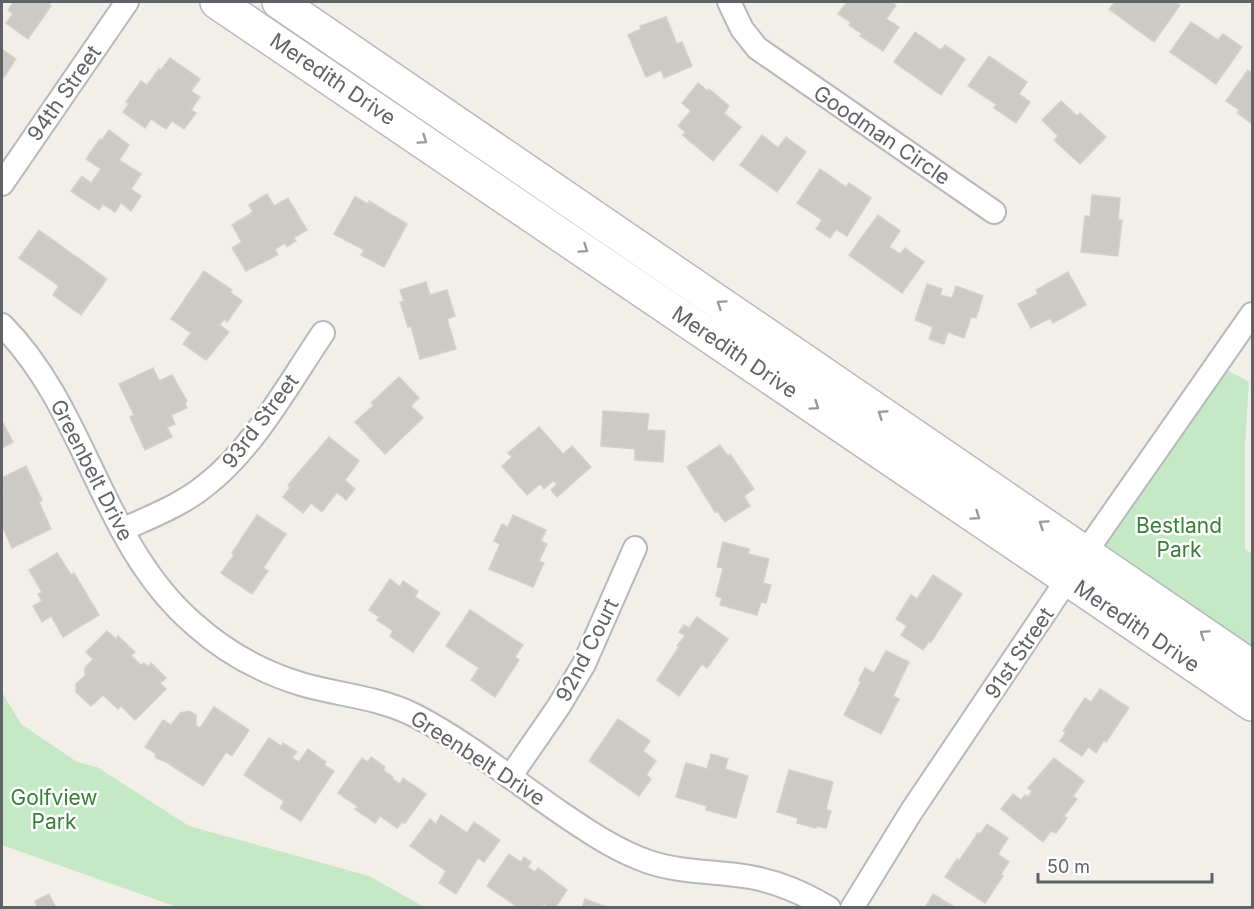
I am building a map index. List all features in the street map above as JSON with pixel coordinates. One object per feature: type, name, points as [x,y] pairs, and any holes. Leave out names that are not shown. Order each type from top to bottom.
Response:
[{"type":"main road","name":"Meredith Drive","points":[[218,2],[1077,566],[1252,667]]},
{"type":"main road","name":"Meredith Drive","points":[[279,2],[1077,566],[1252,704]]},
{"type":"street","name":"94th Street","points":[[2,184],[127,2]]},
{"type":"street","name":"Goodman Circle","points":[[729,2],[742,29],[757,48],[994,212]]},
{"type":"street","name":"91st Street","points":[[852,908],[911,812],[1077,566],[1252,314]]},
{"type":"street","name":"Greenbelt Drive","points":[[2,325],[18,341],[41,371],[141,565],[164,595],[193,624],[225,648],[258,667],[300,684],[375,700],[412,714],[446,733],[592,834],[620,850],[652,863],[780,884],[829,908]]},
{"type":"street","name":"93rd Street","points":[[122,531],[176,504],[205,486],[231,464],[253,437],[323,333]]},
{"type":"street","name":"92nd Court","points":[[510,777],[559,706],[584,664],[602,627],[634,548]]},
{"type":"green space","name":"Bestland Park","points":[[1218,365],[1249,382],[1245,445],[1245,549],[1252,554],[1252,667],[1085,553]]},
{"type":"green space","name":"Golfview Park","points":[[2,692],[21,724],[77,762],[97,767],[189,826],[369,876],[424,907],[177,907],[2,845]]},
{"type":"building","points":[[11,2],[51,2],[49,5],[51,6],[28,39],[6,23],[13,14],[8,10],[13,3]]},
{"type":"building","points":[[847,2],[890,2],[896,5],[886,19],[899,27],[883,51],[860,36],[862,34],[849,25],[851,22],[838,14]]},
{"type":"building","points":[[1115,2],[1175,2],[1180,5],[1154,42],[1109,9]]},
{"type":"building","points":[[666,17],[677,44],[682,42],[692,66],[664,78],[661,70],[646,77],[628,35],[641,29],[640,26]]},
{"type":"building","points":[[1191,22],[1218,40],[1223,34],[1242,47],[1216,84],[1170,52]]},
{"type":"building","points":[[915,32],[941,50],[945,45],[965,59],[941,95],[894,62]]},
{"type":"building","points":[[2,49],[16,59],[2,80]]},
{"type":"building","points":[[989,56],[1027,82],[1019,94],[1030,102],[1016,123],[994,108],[996,104],[968,86]]},
{"type":"building","points":[[170,58],[200,79],[191,91],[200,97],[191,110],[196,113],[184,129],[172,121],[166,129],[151,119],[145,128],[123,112],[129,104],[126,102],[141,81],[147,85]]},
{"type":"building","points":[[1248,70],[1252,74],[1251,123],[1237,113],[1239,110],[1226,101]]},
{"type":"building","points":[[698,83],[729,106],[724,113],[741,127],[713,161],[683,135],[685,132],[678,126],[691,111],[682,103]]},
{"type":"building","points":[[1061,101],[1077,116],[1080,113],[1106,137],[1080,164],[1054,140],[1058,136],[1042,120]]},
{"type":"building","points":[[109,130],[129,145],[119,160],[141,174],[131,189],[141,196],[131,211],[121,203],[115,212],[103,204],[99,210],[71,191],[82,176],[91,183],[101,169],[86,159]]},
{"type":"building","points":[[762,135],[778,148],[786,137],[806,152],[777,192],[740,165]]},
{"type":"building","points":[[820,169],[846,187],[849,183],[871,198],[847,236],[836,229],[830,238],[816,229],[822,220],[797,203]]},
{"type":"building","points":[[267,194],[274,206],[288,198],[307,230],[293,238],[296,241],[287,247],[285,243],[275,249],[278,255],[246,271],[232,248],[242,242],[232,225],[253,212],[249,205]]},
{"type":"building","points":[[1092,195],[1120,198],[1118,220],[1122,220],[1118,256],[1081,252],[1085,216],[1090,217]]},
{"type":"building","points":[[355,197],[368,204],[369,201],[407,224],[384,267],[361,255],[364,250],[334,234]]},
{"type":"building","points":[[878,215],[900,231],[889,247],[900,254],[905,248],[924,262],[902,293],[849,255]]},
{"type":"building","points":[[39,230],[107,279],[81,315],[53,295],[59,286],[19,258]]},
{"type":"building","points":[[204,271],[232,290],[230,292],[242,301],[227,322],[224,319],[220,325],[229,332],[206,360],[183,344],[191,333],[171,319]]},
{"type":"building","points":[[1068,272],[1086,305],[1053,323],[1050,318],[1031,328],[1018,304],[1038,294],[1036,290]]},
{"type":"building","points":[[426,282],[430,295],[447,290],[455,316],[447,319],[456,349],[420,359],[411,326],[408,327],[400,302],[404,301],[400,290]]},
{"type":"building","points":[[927,284],[942,289],[940,295],[952,298],[956,286],[983,296],[976,318],[971,317],[964,338],[948,332],[944,344],[929,339],[933,327],[915,320]]},
{"type":"building","points":[[153,368],[159,381],[172,375],[187,401],[185,404],[187,408],[171,415],[175,424],[167,427],[172,437],[145,450],[130,417],[134,415],[119,384]]},
{"type":"building","points":[[399,377],[419,398],[411,406],[423,418],[385,454],[355,422],[374,405],[371,403]]},
{"type":"building","points":[[603,411],[649,414],[647,430],[665,431],[663,462],[635,460],[635,449],[601,446]]},
{"type":"building","points":[[2,421],[13,442],[2,448]]},
{"type":"building","points":[[539,427],[563,454],[572,446],[591,467],[557,497],[551,490],[557,484],[553,481],[544,489],[540,484],[527,495],[502,466],[512,457],[508,453]]},
{"type":"building","points":[[329,437],[359,461],[345,480],[355,489],[346,500],[337,492],[322,512],[311,503],[303,513],[283,497],[290,488],[288,485]]},
{"type":"building","points":[[720,445],[728,456],[730,454],[754,489],[744,496],[750,506],[725,522],[717,511],[715,512],[687,467]]},
{"type":"building","points":[[26,466],[42,500],[39,502],[51,529],[12,548],[2,525],[2,494],[4,492],[2,478]]},
{"type":"building","points":[[257,515],[286,534],[263,568],[268,571],[252,594],[221,573]]},
{"type":"building","points":[[513,515],[546,530],[541,541],[547,544],[539,561],[544,563],[533,587],[489,569],[500,544],[494,541],[502,524],[508,527]]},
{"type":"building","points":[[723,542],[749,549],[748,554],[769,559],[763,583],[771,585],[766,603],[761,602],[757,615],[720,605],[722,598],[716,596],[723,568],[717,567]]},
{"type":"building","points":[[57,553],[71,575],[74,573],[99,615],[63,637],[51,616],[42,622],[33,606],[42,601],[38,594],[42,592],[29,570]]},
{"type":"building","points":[[933,575],[962,594],[931,642],[929,641],[923,650],[901,635],[907,626],[896,619],[911,595],[917,599]]},
{"type":"building","points":[[390,579],[400,587],[403,581],[418,591],[415,597],[440,613],[413,652],[390,636],[393,631],[377,620],[379,617],[369,610]]},
{"type":"building","points":[[470,610],[523,645],[515,657],[519,660],[495,697],[471,680],[479,668],[446,646]]},
{"type":"building","points":[[697,617],[728,639],[707,668],[702,664],[679,696],[657,680],[685,636],[679,632],[684,625],[689,628]]},
{"type":"building","points":[[107,631],[116,639],[118,636],[135,652],[131,656],[141,665],[144,663],[148,667],[151,663],[166,678],[160,683],[166,689],[135,720],[121,706],[118,709],[103,695],[91,706],[76,692],[76,684],[85,676],[85,668],[93,659],[86,652]]},
{"type":"building","points":[[886,651],[909,662],[893,696],[899,699],[881,734],[844,715],[861,682],[859,680],[865,668],[874,673]]},
{"type":"building","points":[[1100,689],[1129,708],[1096,753],[1088,747],[1082,756],[1060,741],[1066,732],[1063,731],[1085,698],[1091,702]]},
{"type":"building","points":[[214,707],[249,730],[232,756],[226,752],[203,786],[156,758],[155,753],[145,747],[163,720],[171,725],[180,713],[189,711],[196,715],[196,725],[200,728]]},
{"type":"building","points":[[618,719],[650,741],[643,751],[656,761],[646,775],[651,779],[639,796],[589,761]]},
{"type":"building","points":[[269,738],[297,752],[292,758],[299,762],[308,749],[326,762],[324,765],[334,771],[301,821],[280,808],[284,801],[244,775]]},
{"type":"building","points":[[711,754],[728,759],[725,769],[748,776],[736,818],[706,810],[707,806],[676,797],[686,763],[707,769]]},
{"type":"building","points":[[371,757],[385,767],[383,770],[393,777],[392,779],[400,784],[403,778],[426,794],[405,823],[402,822],[397,828],[380,816],[375,823],[338,793],[362,758],[368,762]]},
{"type":"building","points":[[1054,758],[1084,781],[1073,796],[1077,799],[1064,816],[1067,818],[1056,833],[1051,831],[1043,842],[1001,809],[1013,794],[1021,800],[1025,795],[1028,797],[1032,791],[1028,788]]},
{"type":"building","points":[[789,770],[833,782],[826,809],[831,811],[826,828],[797,823],[798,818],[777,812]]},
{"type":"building","points":[[441,815],[467,833],[474,822],[500,840],[484,862],[478,858],[456,894],[439,883],[446,871],[410,846],[430,819],[436,824]]},
{"type":"building","points":[[987,824],[1008,838],[998,854],[1009,862],[1001,874],[1003,876],[985,903],[945,877]]},
{"type":"building","points":[[509,854],[521,862],[524,857],[531,862],[528,867],[535,872],[538,868],[567,890],[555,908],[549,908],[544,904],[541,908],[519,908],[487,886]]},
{"type":"building","points":[[49,894],[56,908],[38,908],[35,901]]},
{"type":"building","points":[[933,894],[956,908],[925,908]]},
{"type":"building","points":[[585,899],[590,901],[609,908],[582,908]]}]
